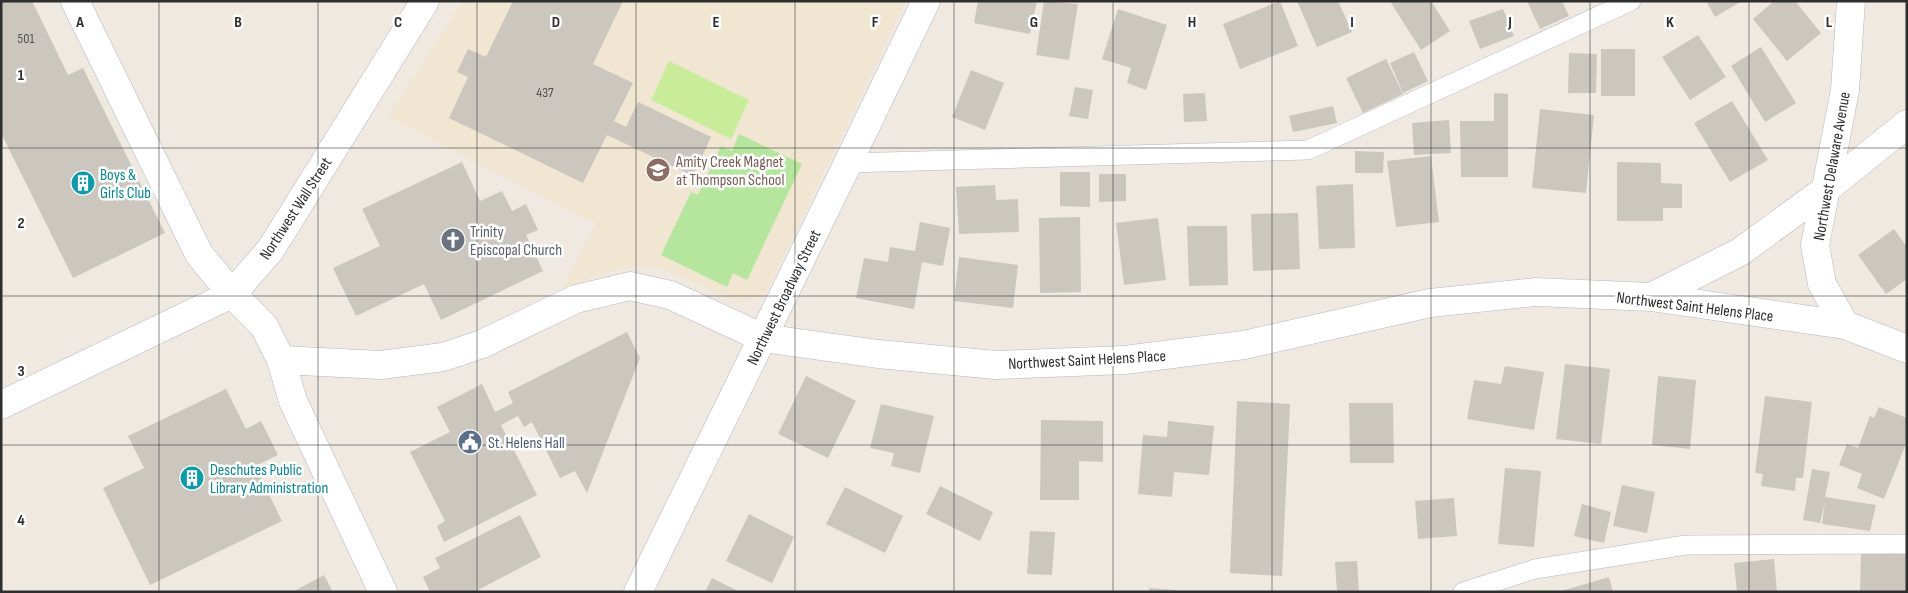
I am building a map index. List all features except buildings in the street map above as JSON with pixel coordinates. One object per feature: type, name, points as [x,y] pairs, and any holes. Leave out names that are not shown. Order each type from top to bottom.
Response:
[{"type":"street","points":[[75,1],[199,254],[232,294],[264,326],[281,360],[293,401],[383,592]]},
{"type":"street","name":"Northwest Wall Street","points":[[1,405],[232,294],[271,249],[425,1]]},
{"type":"street","name":"Northwest Broadway Street","points":[[638,592],[926,1]]},
{"type":"street","name":"Northwest Delaware Avenue","points":[[1845,325],[1822,284],[1815,245],[1845,90],[1851,1]]},
{"type":"street","points":[[1651,297],[1740,252],[1826,190],[1907,124]]},
{"type":"street","name":"Northwest Saint Helens Place","points":[[281,360],[380,365],[443,357],[482,344],[576,300],[630,286],[670,295],[763,338],[878,354],[996,365],[1125,360],[1244,345],[1430,303],[1536,292],[1651,297],[1845,325],[1907,349]]},
{"type":"lane","points":[[848,163],[1308,150],[1631,1]]},
{"type":"lane","points":[[1463,592],[1535,569],[1686,545],[1907,544]]},
{"type":"shaded area","name":"Amity Creek Magnet at Thompson School","points":[[463,1],[906,1],[766,293],[755,299],[740,303],[670,272],[651,267],[629,267],[600,274],[560,294],[596,224],[388,117]]},
{"type":"green space","points":[[669,61],[749,100],[731,139],[651,100]]},
{"type":"green space","points":[[739,134],[802,164],[747,280],[733,273],[727,287],[661,255],[691,192],[698,195],[721,146],[732,151]]},
{"type":"place","name":"Amity Creek Magnet at Thompson School","points":[[658,170]]},
{"type":"place","name":"Boys & Girls Club","points":[[83,183]]},
{"type":"place","name":"Trinity Episcopal Church","points":[[453,240]]},
{"type":"place","name":"St. Helens Hall","points":[[470,442]]},
{"type":"place","name":"Deschutes Public Library Administration","points":[[192,478]]}]
